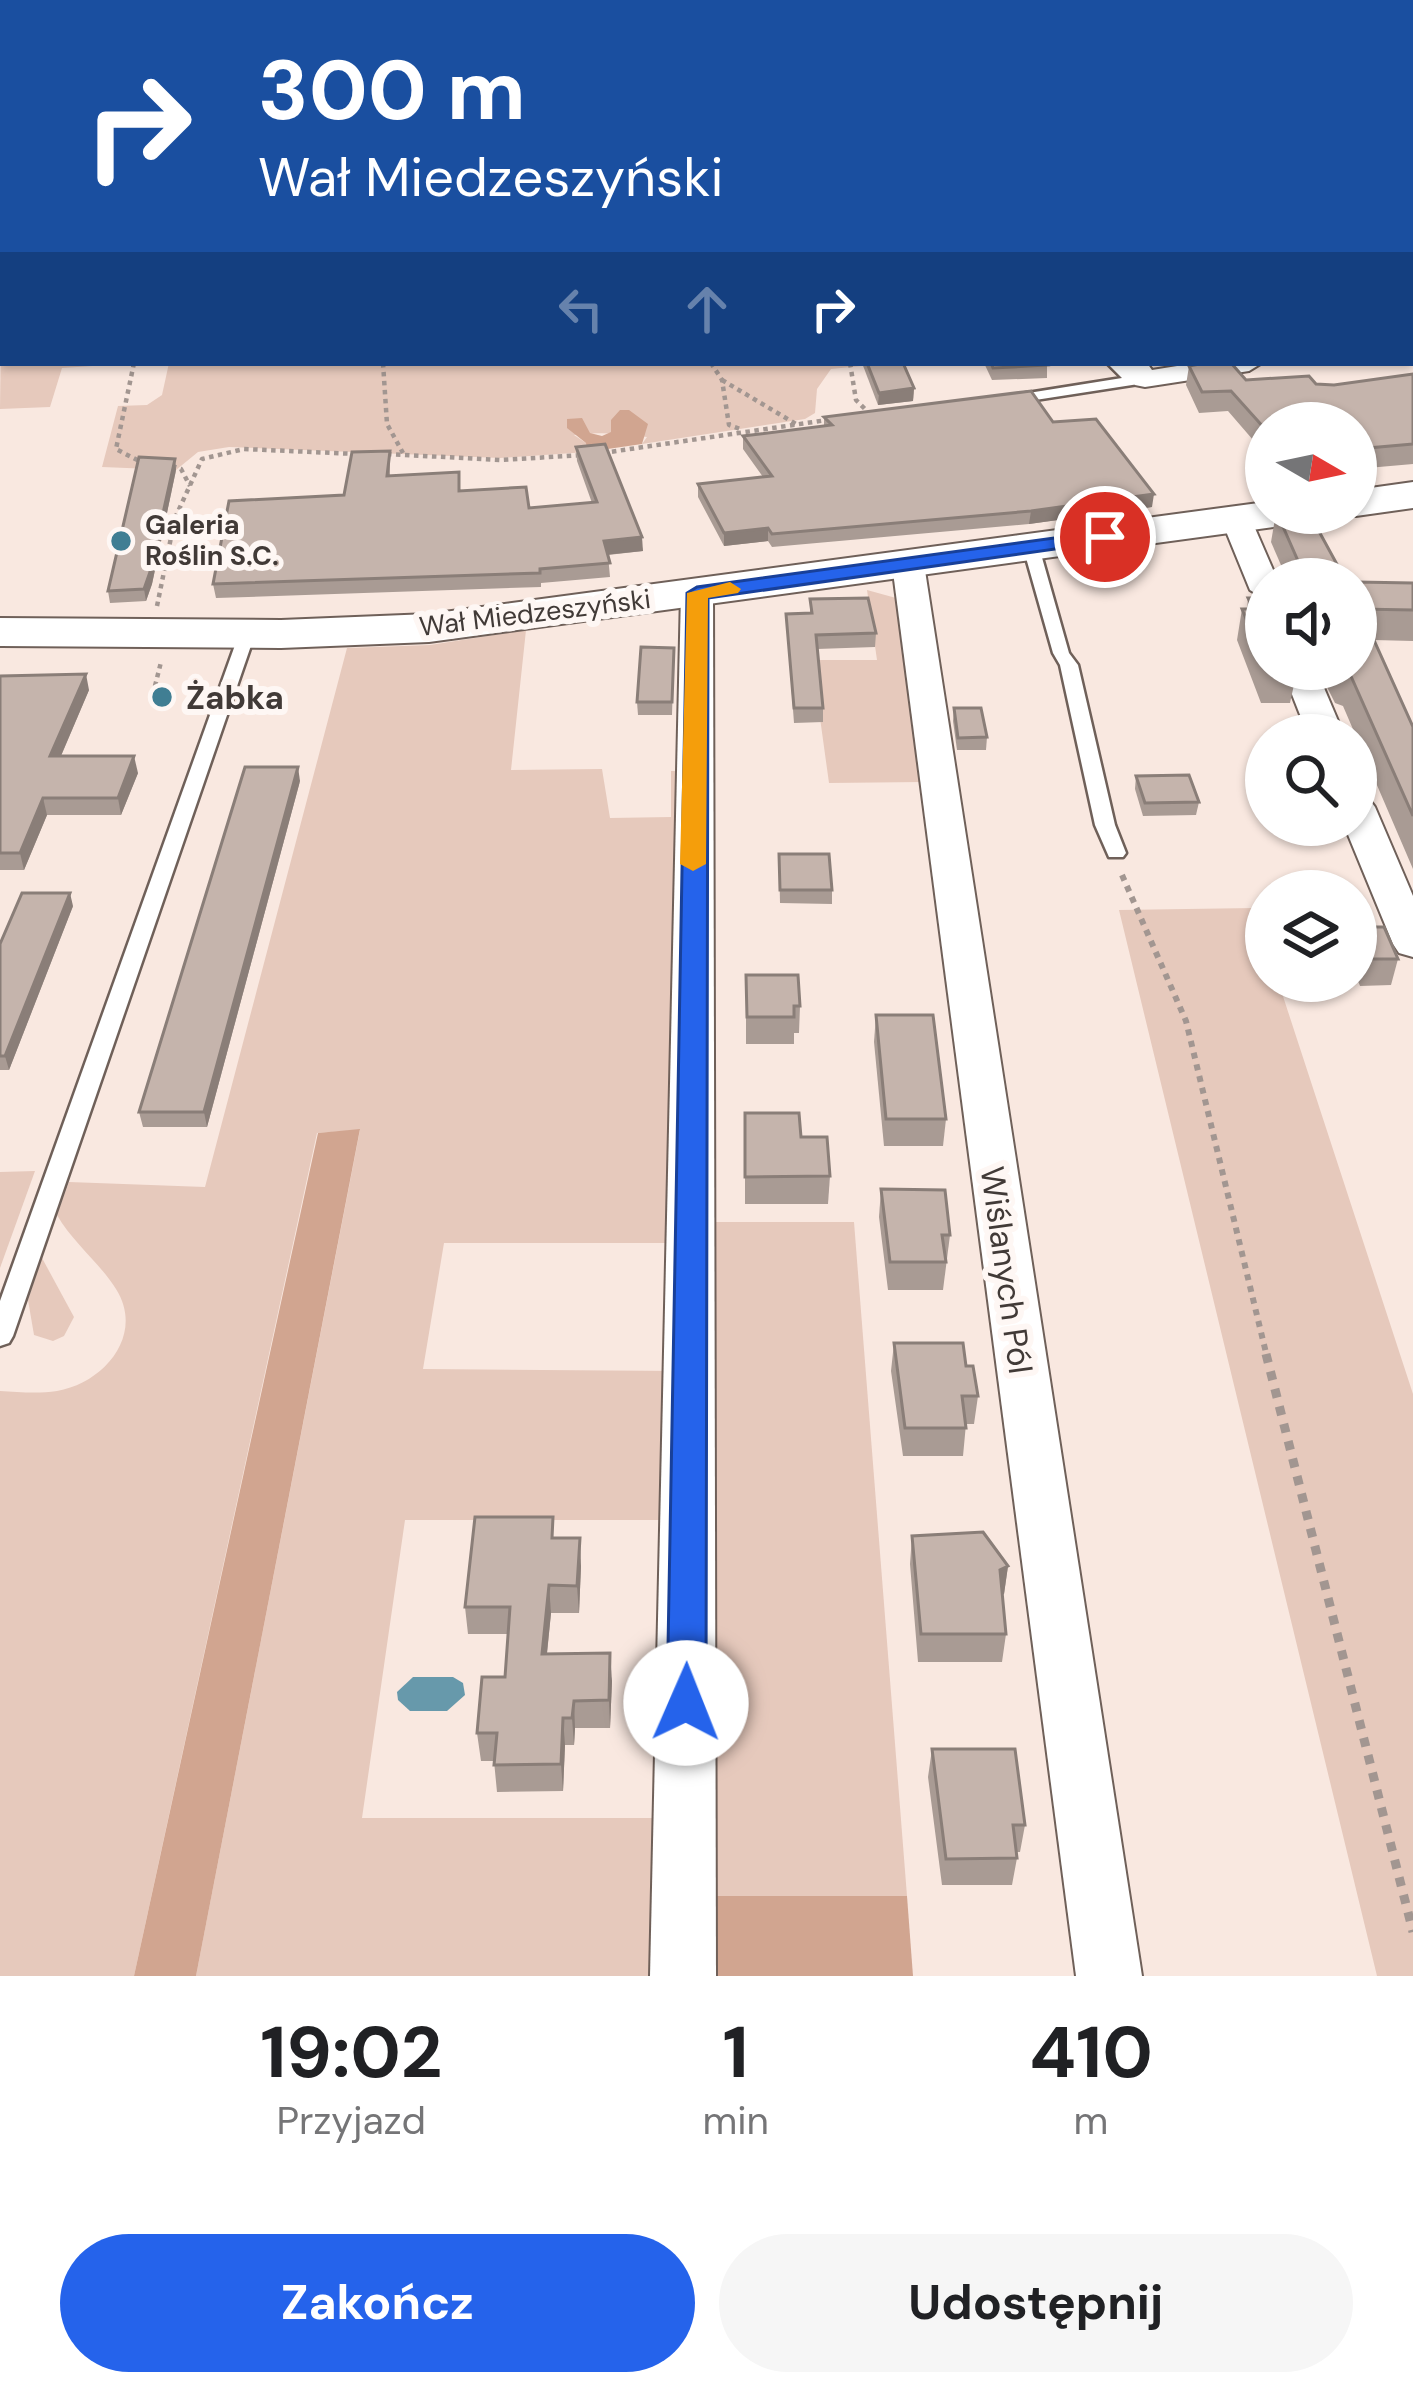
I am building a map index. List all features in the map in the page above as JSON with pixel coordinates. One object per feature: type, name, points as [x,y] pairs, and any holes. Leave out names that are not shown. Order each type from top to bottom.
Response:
[{"type":"main road","points":[[1377,499],[1413,495]]},
{"type":"main road","name":"Wał Miedzeszyński","points":[[0,632],[247,634],[443,626],[1245,518]]},
{"type":"street","points":[[1139,371],[1208,366]]},
{"type":"street","name":"Wiślanych Pól","points":[[908,564],[1109,1976]]},
{"type":"street","points":[[683,1976],[697,593]]},
{"type":"street","points":[[1372,846],[1413,944]]},
{"type":"lane","points":[[985,403],[1139,371]]},
{"type":"lane","points":[[1031,548],[1061,653],[1069,665],[1105,825],[1116,853]]},
{"type":"lane","points":[[0,1336],[247,634]]},
{"type":"path","points":[[133,366],[116,449],[147,463]]},
{"type":"path","points":[[383,366],[381,391],[392,441],[406,455]]},
{"type":"path","points":[[713,366],[722,380],[729,425],[744,430]]},
{"type":"path","points":[[851,366],[859,406],[872,415]]},
{"type":"path","points":[[722,380],[796,424]]},
{"type":"path","points":[[148,634],[175,518],[202,460],[232,450],[560,458],[839,418]]},
{"type":"path","points":[[166,465],[181,470],[191,490]]},
{"type":"path","points":[[1116,853],[1135,914],[1175,991],[1192,1038],[1203,1104],[1413,1932]]},
{"type":"shaded area","points":[[1,366],[92,366],[62,368],[50,407],[0,409]]},
{"type":"shaded area","points":[[168,366],[861,366],[831,369],[817,389],[815,413],[805,419],[642,444],[647,437],[574,435],[586,443],[587,452],[500,458],[229,447],[198,452],[176,470],[102,467],[118,406],[147,405],[162,395]]},
{"type":"shaded area","points":[[620,410],[629,410],[648,424],[642,444],[587,452],[586,443],[567,428],[567,419],[582,418],[590,433],[602,436],[611,432],[611,420]]},
{"type":"shaded area","points":[[867,590],[896,598],[922,782],[829,783],[812,660],[877,660]]},
{"type":"shaded area","points":[[526,630],[511,770],[602,769],[610,818],[671,817],[671,771],[685,771],[681,1243],[444,1243],[423,1369],[680,1371],[679,1520],[405,1520],[362,1818],[663,1818],[655,1976],[196,1976],[360,1130],[317,1133],[134,1976],[0,1976],[0,1391],[57,1391],[90,1378],[115,1354],[126,1323],[116,1289],[57,1215],[69,1182],[205,1187],[347,648],[430,645]]},
{"type":"shaded area","points":[[1245,908],[1245,1002],[1285,1002],[1413,1394],[1413,1976],[1377,1976],[1119,910]]},
{"type":"shaded area","points":[[360,1129],[196,1976],[134,1976],[318,1133]]},
{"type":"shaded area","points":[[35,1171],[0,1268],[0,1172]]},
{"type":"shaded area","points":[[709,1222],[854,1222],[907,1896],[714,1896]]},
{"type":"shaded area","points":[[42,1258],[74,1317],[64,1336],[53,1341],[34,1335],[28,1300]]},
{"type":"shaded area","points":[[714,1896],[907,1896],[913,1976],[713,1976]]},
{"type":"water","points":[[413,1677],[453,1677],[463,1683],[465,1695],[447,1711],[410,1711],[398,1700],[397,1692]]},
{"type":"building","points":[[868,366],[904,366],[914,388],[879,393]]},
{"type":"building","points":[[1189,366],[1234,366],[1246,380],[1309,376],[1316,384],[1334,385],[1413,374],[1413,444],[1377,447],[1377,402],[1245,402],[1245,407],[1231,391],[1202,392]]},
{"type":"building","points":[[1031,391],[1053,422],[1096,419],[1154,494],[1031,511],[772,534],[768,528],[724,533],[698,484],[772,476],[743,436],[832,425],[824,417]]},
{"type":"building","points":[[605,444],[642,537],[604,541],[610,563],[540,569],[540,573],[213,584],[229,501],[344,495],[352,452],[390,451],[387,476],[459,472],[459,491],[526,487],[529,508],[597,502],[576,447]]},
{"type":"building","points":[[139,457],[175,459],[150,572],[144,589],[108,591]]},
{"type":"building","points":[[1286,534],[1320,534],[1334,558],[1297,558]]},
{"type":"building","points":[[1377,582],[1413,583],[1413,610],[1377,609]]},
{"type":"building","points":[[868,598],[876,633],[816,635],[823,708],[794,708],[786,614],[812,613],[810,599]]},
{"type":"building","points":[[641,647],[674,648],[672,702],[637,702]]},
{"type":"building","points":[[1377,647],[1413,727],[1413,816],[1377,735],[1377,714],[1368,714],[1357,690],[1377,690]]},
{"type":"building","points":[[86,674],[50,756],[134,756],[118,798],[43,798],[20,853],[0,853],[0,676]]},
{"type":"building","points":[[954,708],[981,708],[987,737],[958,738]]},
{"type":"building","points":[[245,767],[298,767],[204,1112],[139,1112]]},
{"type":"building","points":[[1189,775],[1199,802],[1145,803],[1136,776]]},
{"type":"building","points":[[779,854],[829,854],[832,890],[780,890]]},
{"type":"building","points":[[22,893],[70,893],[5,1056],[0,1056],[0,944]]},
{"type":"building","points":[[1377,927],[1384,927],[1398,959],[1377,959]]},
{"type":"building","points":[[746,975],[798,975],[800,1006],[794,1006],[794,1017],[747,1017]]},
{"type":"building","points":[[876,1015],[933,1015],[946,1119],[886,1119]]},
{"type":"building","points":[[745,1113],[799,1113],[801,1137],[827,1137],[830,1176],[745,1177]]},
{"type":"building","points":[[881,1189],[945,1190],[950,1235],[942,1235],[946,1262],[890,1262]]},
{"type":"building","points":[[894,1343],[963,1343],[978,1396],[962,1396],[966,1428],[905,1428]]},
{"type":"building","points":[[475,1517],[553,1517],[552,1538],[580,1538],[577,1586],[549,1585],[542,1654],[610,1653],[609,1700],[574,1701],[572,1718],[563,1718],[561,1764],[494,1765],[497,1733],[477,1733],[482,1677],[505,1677],[510,1607],[465,1607]]},
{"type":"building","points":[[983,1532],[1008,1566],[1000,1570],[1006,1634],[921,1634],[912,1536]]},
{"type":"building","points":[[932,1749],[1015,1749],[1025,1825],[1013,1825],[1017,1858],[946,1859]]},
{"type":"slow traffic","points":[[693,864],[697,593],[730,589]]},
{"type":"place","name":"Galeria Roślin S.C.","points":[[121,541]]},
{"type":"place","name":"Żabka","points":[[162,697]]},
{"type":"route","points":[[686,1703],[697,593],[1105,537]]}]
